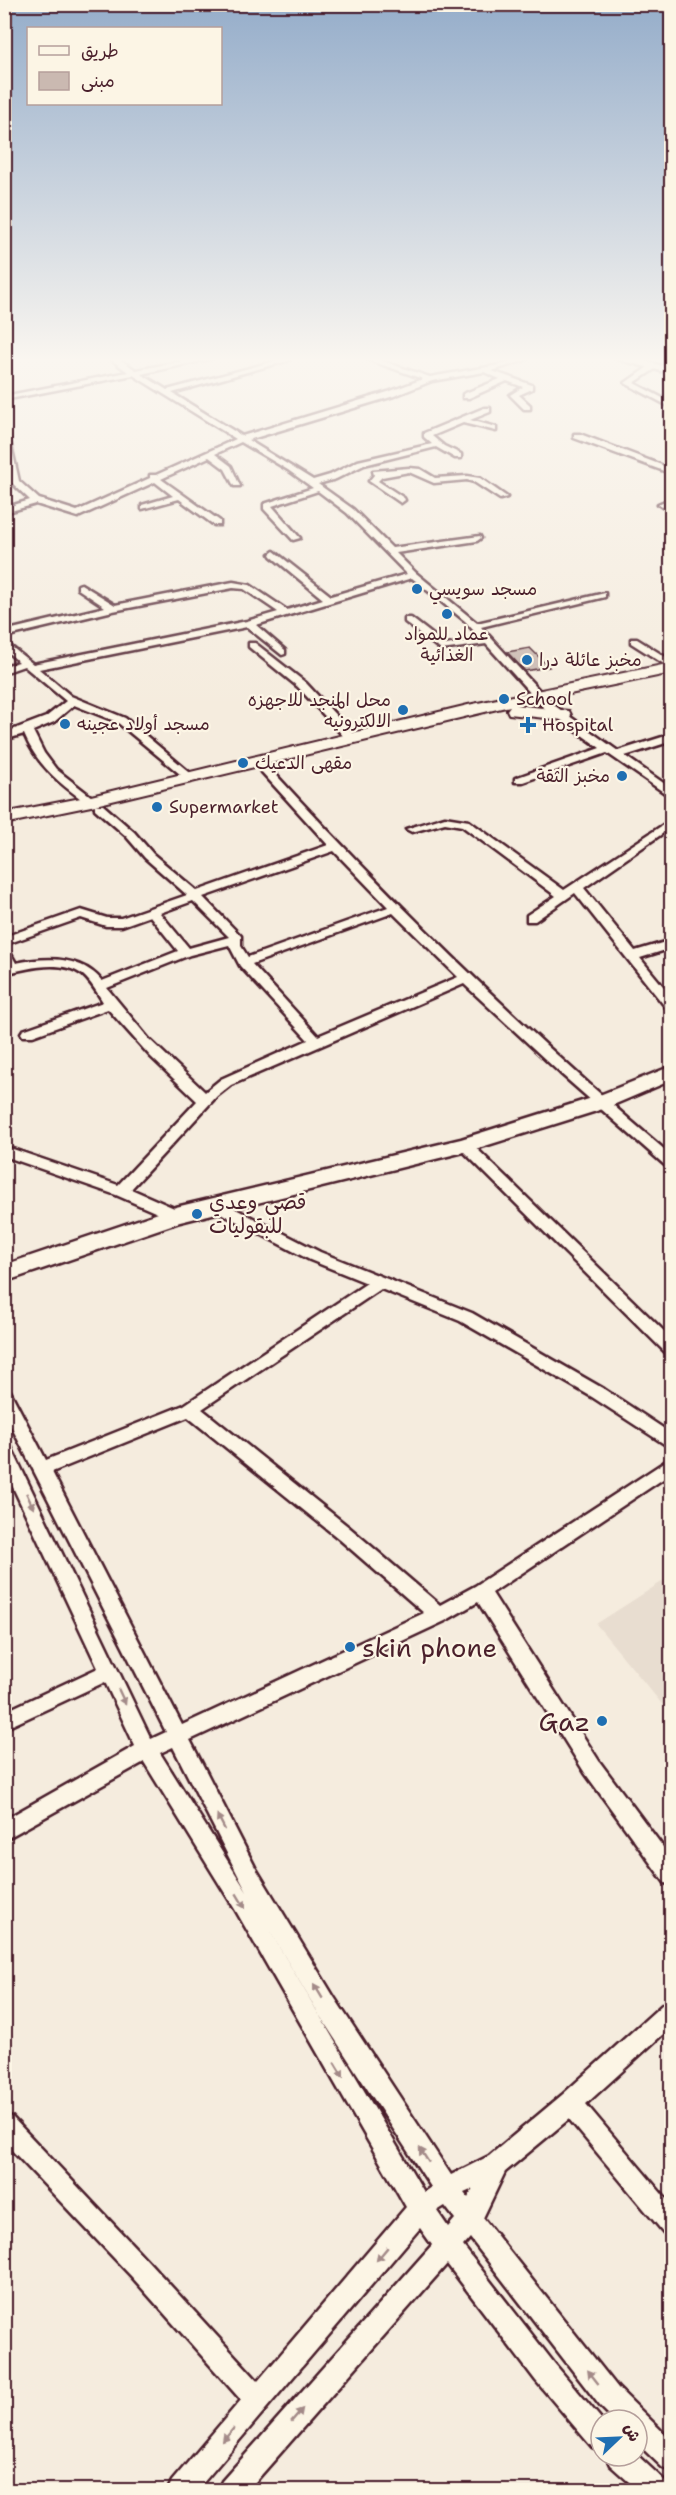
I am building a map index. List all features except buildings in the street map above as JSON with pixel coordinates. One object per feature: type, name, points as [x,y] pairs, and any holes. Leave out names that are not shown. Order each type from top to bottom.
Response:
[{"type":"main road","points":[[4,819],[95,804],[263,767],[513,706],[537,695],[672,667]]},
{"type":"main road","points":[[513,706],[523,691],[537,695],[672,679]]},
{"type":"main road","points":[[4,827],[190,777],[351,738],[513,706],[563,715]]},
{"type":"street","points":[[13,473],[15,482],[36,501],[74,514],[82,513],[161,473]]},
{"type":"street","points":[[231,473],[237,484]]},
{"type":"street","points":[[297,473],[350,511],[413,575],[475,626],[537,695],[672,795]]},
{"type":"street","points":[[296,538],[267,507],[268,504],[340,473]]},
{"type":"street","points":[[388,473],[379,475],[373,481],[400,500]]},
{"type":"street","points":[[421,473],[434,481],[467,478],[477,480],[503,497]]},
{"type":"street","points":[[153,477],[217,523]]},
{"type":"street","points":[[145,507],[181,496]]},
{"type":"street","points":[[662,504],[672,500]]},
{"type":"street","points":[[4,511],[36,501]]},
{"type":"street","points":[[391,551],[477,538]]},
{"type":"street","points":[[274,554],[330,600]]},
{"type":"street","points":[[4,670],[249,624],[413,575]]},
{"type":"street","points":[[4,634],[113,608],[238,585],[256,592],[287,614]]},
{"type":"street","points":[[81,587],[113,608]]},
{"type":"street","points":[[475,626],[602,595]]},
{"type":"street","points":[[408,620],[444,648],[488,641]]},
{"type":"street","points":[[249,624],[282,652]]},
{"type":"street","points":[[634,641],[672,667]]},
{"type":"street","points":[[4,644],[72,701],[99,708],[121,720],[190,777]]},
{"type":"street","points":[[252,645],[302,685],[351,738]]},
{"type":"street","points":[[4,737],[27,730],[56,716],[72,701]]},
{"type":"street","points":[[27,730],[45,765],[130,834],[149,856],[195,896],[237,939]]},
{"type":"street","points":[[519,780],[672,737]]},
{"type":"street","points":[[263,767],[334,846],[465,979],[599,1103],[672,1164]]},
{"type":"street","points":[[412,829],[445,820],[465,823],[563,895]]},
{"type":"street","points":[[531,918],[672,822]]},
{"type":"street","points":[[4,941],[81,914],[117,922],[334,846]]},
{"type":"street","points":[[576,886],[672,1006]]},
{"type":"street","points":[[244,963],[396,908]]},
{"type":"street","points":[[152,911],[186,952]]},
{"type":"street","points":[[100,986],[186,952],[237,939]]},
{"type":"street","points":[[237,939],[235,946],[244,963],[316,1041]]},
{"type":"street","points":[[633,956],[672,944]]},
{"type":"street","points":[[4,952],[8,969],[44,963],[67,965],[83,970],[100,986],[111,1004],[175,1073],[205,1100]]},
{"type":"street","points":[[121,1191],[205,1100],[233,1078],[465,979]]},
{"type":"street","points":[[28,1033],[111,1004]]},
{"type":"street","points":[[4,1274],[176,1215],[465,1144],[599,1103],[672,1072]]},
{"type":"street","points":[[465,1144],[672,1349]]},
{"type":"street","points":[[4,1151],[121,1191],[176,1215]]},
{"type":"street","points":[[216,1204],[315,1256],[378,1283],[439,1304],[466,1317],[598,1393],[672,1443]]},
{"type":"street","points":[[42,1469],[190,1409],[378,1283]]},
{"type":"street","points":[[4,1395],[248,1874],[326,2004],[447,2190],[620,2408]]},
{"type":"street","points":[[190,1409],[344,1533],[439,1614]]},
{"type":"street","points":[[4,1449],[12,1481],[110,1671],[147,1750],[243,1904],[395,2162],[420,2209],[545,2372],[589,2424]]},
{"type":"street","points":[[4,1831],[147,1750],[439,1614],[481,1591],[672,1464]]},
{"type":"street","points":[[481,1591],[592,1767],[672,1876]]},
{"type":"street","points":[[4,1721],[110,1671]]},
{"type":"street","points":[[181,2490],[420,2209],[447,2190],[496,2164],[570,2103],[672,2011]]},
{"type":"street","points":[[570,2103],[672,2225]]},
{"type":"street","points":[[4,2125],[140,2268],[258,2400]]},
{"type":"street","points":[[231,2490],[446,2244],[470,2220],[496,2164]]},
{"type":"street","points":[[649,2437],[672,2459]]},
{"type":"street","points":[[632,2468],[656,2490]]},
{"type":"shaded area","points":[[671,1576],[671,1715],[596,1624]]},
{"type":"place","name":"مسجد سويسي","points":[[417,589]]},
{"type":"place","name":"عماد للمواد الغذائية","points":[[447,614]]},
{"type":"place","name":"مخبز عائلة درا","points":[[527,660]]},
{"type":"place","name":"School","points":[[504,699]]},
{"type":"place","name":"محل المنجد للاجهزه الالكترونيه","points":[[403,710]]},
{"type":"place","name":"مسجد أولاد عجينه","points":[[65,724]]},
{"type":"place","name":"Hospital","points":[[528,725]]},
{"type":"place","name":"مقهى الدعيك","points":[[243,763]]},
{"type":"place","name":"مخبز الثقة","points":[[622,776]]},
{"type":"place","name":"Supermarket","points":[[157,807]]},
{"type":"place","name":"قصي وعدي للبقوليات","points":[[197,1214]]},
{"type":"place","name":"skin phone","points":[[350,1647]]},
{"type":"place","name":"Gaz","points":[[602,1721]]}]
